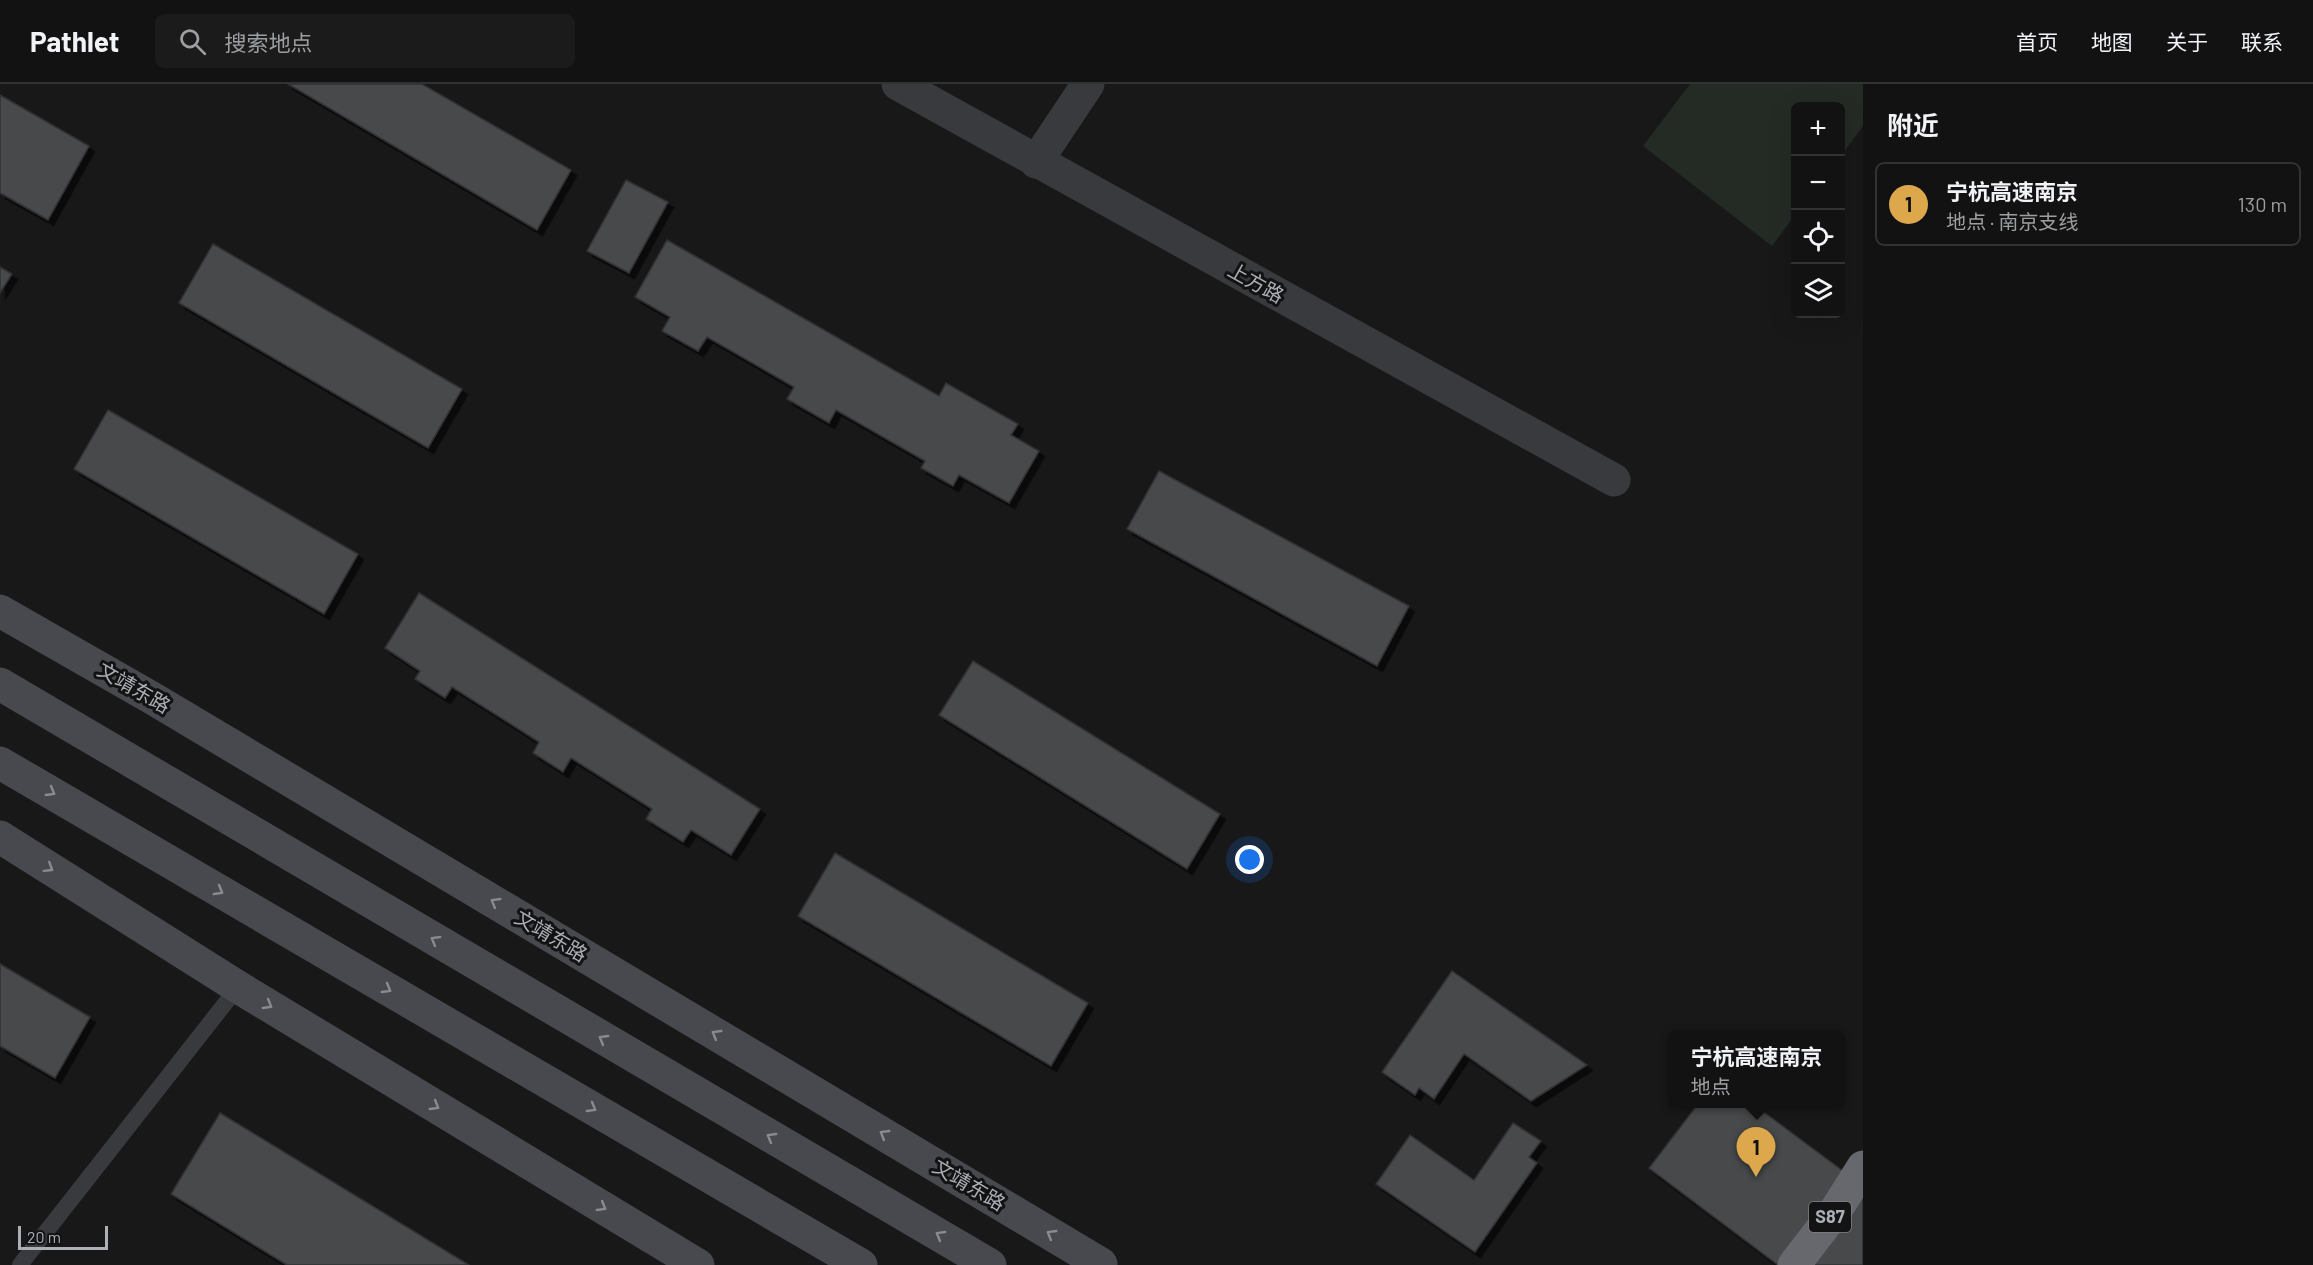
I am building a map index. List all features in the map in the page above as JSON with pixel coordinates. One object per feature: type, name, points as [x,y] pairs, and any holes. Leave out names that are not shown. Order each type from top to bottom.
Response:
[{"type":"highway","name":"S87","points":[[1794,1265],[1834,1213],[1863,1167]]},
{"type":"main road","name":"文靖东路","points":[[0,611],[152,698],[1101,1265]]},
{"type":"main road","points":[[12,692],[990,1265]]},
{"type":"main road","points":[[0,763],[861,1265]]},
{"type":"main road","points":[[0,837],[238,987],[698,1265]]},
{"type":"street","name":"上方路","points":[[898,84],[1614,480]]},
{"type":"street","points":[[1036,162],[1088,84]]},
{"type":"lane","points":[[20,1265],[238,987]]},
{"type":"shaded area","points":[[1690,84],[1863,84],[1863,126],[1845,151],[1845,102],[1791,102],[1791,220],[1772,246],[1643,146]]},
{"type":"building","points":[[288,84],[422,84],[571,170],[537,230]]},
{"type":"building","points":[[0,95],[89,146],[48,220],[0,193]]},
{"type":"building","points":[[626,180],[668,202],[629,273],[587,251]]},
{"type":"building","points":[[667,240],[939,396],[946,383],[1018,424],[1011,435],[1039,451],[1009,503],[959,475],[953,486],[921,468],[925,461],[836,410],[829,423],[787,399],[794,387],[707,337],[698,351],[662,331],[670,317],[635,297]]},
{"type":"building","points":[[213,244],[462,389],[428,448],[179,303]]},
{"type":"building","points":[[0,267],[12,274],[0,293]]},
{"type":"building","points":[[108,410],[358,554],[324,614],[74,469]]},
{"type":"building","points":[[1159,471],[1409,606],[1377,666],[1127,529]]},
{"type":"building","points":[[419,593],[760,809],[731,855],[691,830],[683,842],[646,819],[652,809],[571,758],[563,772],[533,753],[539,742],[452,687],[445,698],[415,679],[420,671],[385,648]]},
{"type":"building","points":[[973,661],[1220,814],[1187,869],[939,715]]},
{"type":"building","points":[[835,853],[1088,1003],[1051,1066],[798,916]]},
{"type":"building","points":[[0,964],[90,1017],[55,1078],[0,1046]]},
{"type":"building","points":[[1452,971],[1587,1065],[1531,1101],[1464,1054],[1434,1099],[1419,1088],[1415,1095],[1382,1072]]},
{"type":"building","points":[[1695,1108],[1758,1108],[1863,1186],[1863,1265],[1778,1265],[1649,1168]]},
{"type":"building","points":[[220,1113],[469,1265],[287,1265],[171,1194]]},
{"type":"building","points":[[1513,1123],[1541,1141],[1529,1157],[1537,1163],[1475,1252],[1376,1184],[1410,1135],[1474,1180]]},
{"type":"place","name":"宁杭高速南京","points":[[1756,1177]]}]
